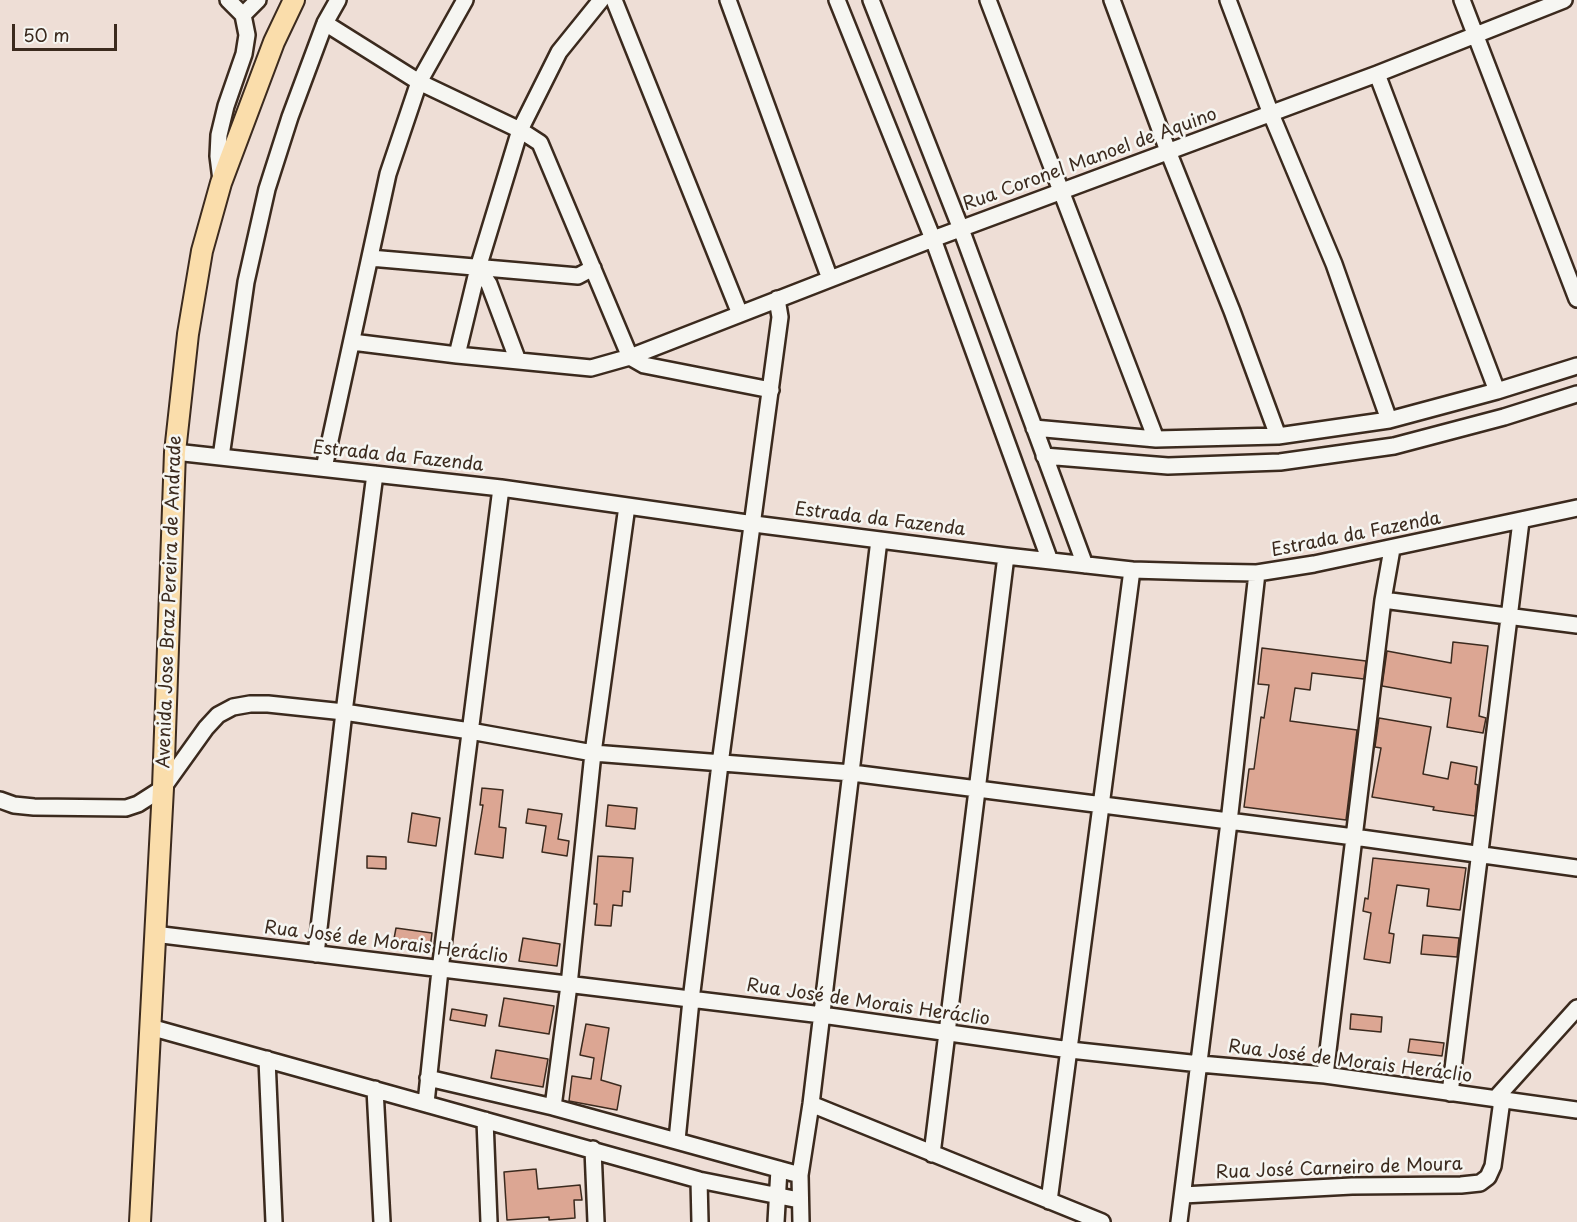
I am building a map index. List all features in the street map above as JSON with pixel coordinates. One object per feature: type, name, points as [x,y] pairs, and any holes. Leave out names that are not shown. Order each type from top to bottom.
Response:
[{"type":"main road","name":"Avenida Jose Braz Pereira de Andrade","points":[[140,1222],[163,788],[175,452],[193,301],[202,251],[221,183],[253,94],[294,0]]},
{"type":"street","points":[[221,183],[218,156],[219,135],[247,40],[247,28],[243,15],[228,0]]},
{"type":"street","points":[[243,15],[258,0]]},
{"type":"street","points":[[221,457],[246,282],[267,189],[290,117],[325,23],[338,0]]},
{"type":"street","points":[[324,468],[388,174],[419,82],[465,0]]},
{"type":"street","points":[[457,355],[478,268],[520,130],[559,52],[601,0]]},
{"type":"street","points":[[614,0],[740,314]]},
{"type":"street","points":[[728,0],[830,279]]},
{"type":"street","points":[[837,0],[933,239],[1050,561]]},
{"type":"street","points":[[871,0],[961,229],[1085,565]]},
{"type":"street","points":[[988,0],[1156,439]]},
{"type":"street","points":[[1112,0],[1278,436]]},
{"type":"street","points":[[1228,0],[1271,114],[1334,264],[1389,420]]},
{"type":"street","points":[[1462,0],[1577,300]]},
{"type":"street","name":"Rua Coronel Manoel de Aquino","points":[[352,342],[591,368],[630,357],[933,239],[1377,74],[1564,0]]},
{"type":"street","points":[[325,23],[419,82],[520,130],[540,143],[630,357],[644,365],[771,390]]},
{"type":"street","points":[[1377,74],[1497,392]]},
{"type":"street","points":[[370,258],[578,276],[592,268]]},
{"type":"street","points":[[478,268],[489,284],[518,361]]},
{"type":"street","points":[[677,1140],[691,1000],[720,764],[780,317],[777,299]]},
{"type":"street","points":[[1034,428],[1156,439],[1278,436],[1389,420],[1497,392],[1577,366]]},
{"type":"street","points":[[1044,456],[1168,466],[1280,462],[1394,446],[1504,417],[1577,394]]},
{"type":"street","name":"Estrada da Fazenda","points":[[175,452],[501,488],[754,524],[1132,570],[1257,573],[1392,549],[1577,508]]},
{"type":"street","points":[[316,954],[375,474]]},
{"type":"street","points":[[426,1103],[440,970],[501,488]]},
{"type":"street","points":[[553,1107],[569,985],[593,753],[627,506]]},
{"type":"street","points":[[1450,1093],[1521,521]]},
{"type":"street","points":[[801,1222],[800,1175],[811,1104],[879,540]]},
{"type":"street","points":[[1325,1075],[1383,600],[1392,549]]},
{"type":"street","points":[[932,1154],[1006,556]]},
{"type":"street","points":[[1049,1201],[1103,806],[1132,570]]},
{"type":"street","points":[[1179,1222],[1200,1064],[1257,573]]},
{"type":"street","points":[[1383,600],[1577,625]]},
{"type":"street","points":[[0,800],[14,805],[34,807],[126,808],[138,804],[163,788],[218,715],[230,707],[268,704],[344,712],[593,753],[852,773],[1577,868]]},
{"type":"street","name":"Rua José de Morais Heráclio","points":[[154,934],[822,1015],[1070,1050],[1325,1075],[1577,1110]]},
{"type":"street","points":[[1498,1100],[1577,1008]]},
{"type":"street","points":[[150,1027],[699,1180],[799,1200]]},
{"type":"street","points":[[267,1059],[274,1222]]},
{"type":"street","points":[[428,1078],[553,1107],[800,1175]]},
{"type":"street","points":[[375,1089],[382,1222]]},
{"type":"street","name":"Rua José Carneiro de Moura","points":[[1183,1195],[1352,1186],[1480,1183],[1488,1177],[1493,1166],[1498,1100]]},
{"type":"street","points":[[811,1104],[1102,1222]]},
{"type":"street","points":[[485,1120],[489,1222]]},
{"type":"street","points":[[593,1149],[596,1222]]},
{"type":"street","points":[[776,1222],[779,1169]]},
{"type":"street","points":[[699,1180],[700,1222]]},
{"type":"building","points":[[1453,642],[1488,646],[1479,716],[1486,718],[1483,733],[1447,727],[1451,698],[1382,686],[1387,651],[1451,663]]},
{"type":"building","points":[[1262,648],[1366,661],[1364,679],[1312,673],[1310,690],[1295,688],[1290,721],[1357,730],[1346,820],[1244,807],[1249,769],[1254,769],[1261,717],[1264,718],[1269,685],[1258,684]]},
{"type":"building","points":[[1379,718],[1431,727],[1423,774],[1448,779],[1451,762],[1477,767],[1475,816],[1372,797],[1381,748],[1375,747]]},
{"type":"building","points":[[482,788],[503,790],[499,827],[506,828],[503,858],[475,854],[483,805],[480,805]]},
{"type":"building","points":[[608,805],[637,808],[635,829],[606,826]]},
{"type":"building","points":[[528,809],[562,814],[558,839],[569,841],[567,856],[542,852],[546,826],[526,823]]},
{"type":"building","points":[[412,813],[440,818],[436,846],[408,842]]},
{"type":"building","points":[[367,856],[386,857],[386,869],[367,868]]},
{"type":"building","points":[[598,856],[633,858],[630,892],[623,891],[622,906],[613,905],[611,926],[595,925],[597,904],[594,904]]},
{"type":"building","points":[[1373,858],[1466,868],[1460,910],[1427,906],[1429,889],[1397,885],[1389,933],[1394,934],[1390,963],[1364,959],[1371,913],[1363,911],[1365,898],[1368,899]]},
{"type":"building","points":[[396,928],[432,933],[430,949],[393,944]]},
{"type":"building","points":[[1423,935],[1459,938],[1457,957],[1421,954]]},
{"type":"building","points":[[523,938],[560,944],[557,966],[519,961]]},
{"type":"building","points":[[504,998],[554,1006],[549,1034],[499,1026]]},
{"type":"building","points":[[452,1009],[487,1015],[485,1026],[450,1020]]},
{"type":"building","points":[[1351,1014],[1382,1017],[1381,1032],[1350,1029]]},
{"type":"building","points":[[586,1024],[609,1028],[601,1080],[621,1086],[617,1110],[569,1101],[572,1076],[591,1079],[594,1058],[580,1055]]},
{"type":"building","points":[[1410,1039],[1444,1043],[1442,1056],[1408,1052]]},
{"type":"building","points":[[496,1050],[548,1059],[543,1087],[491,1078]]},
{"type":"building","points":[[536,1169],[538,1189],[580,1185],[582,1200],[574,1200],[575,1218],[507,1220],[504,1172]]}]
